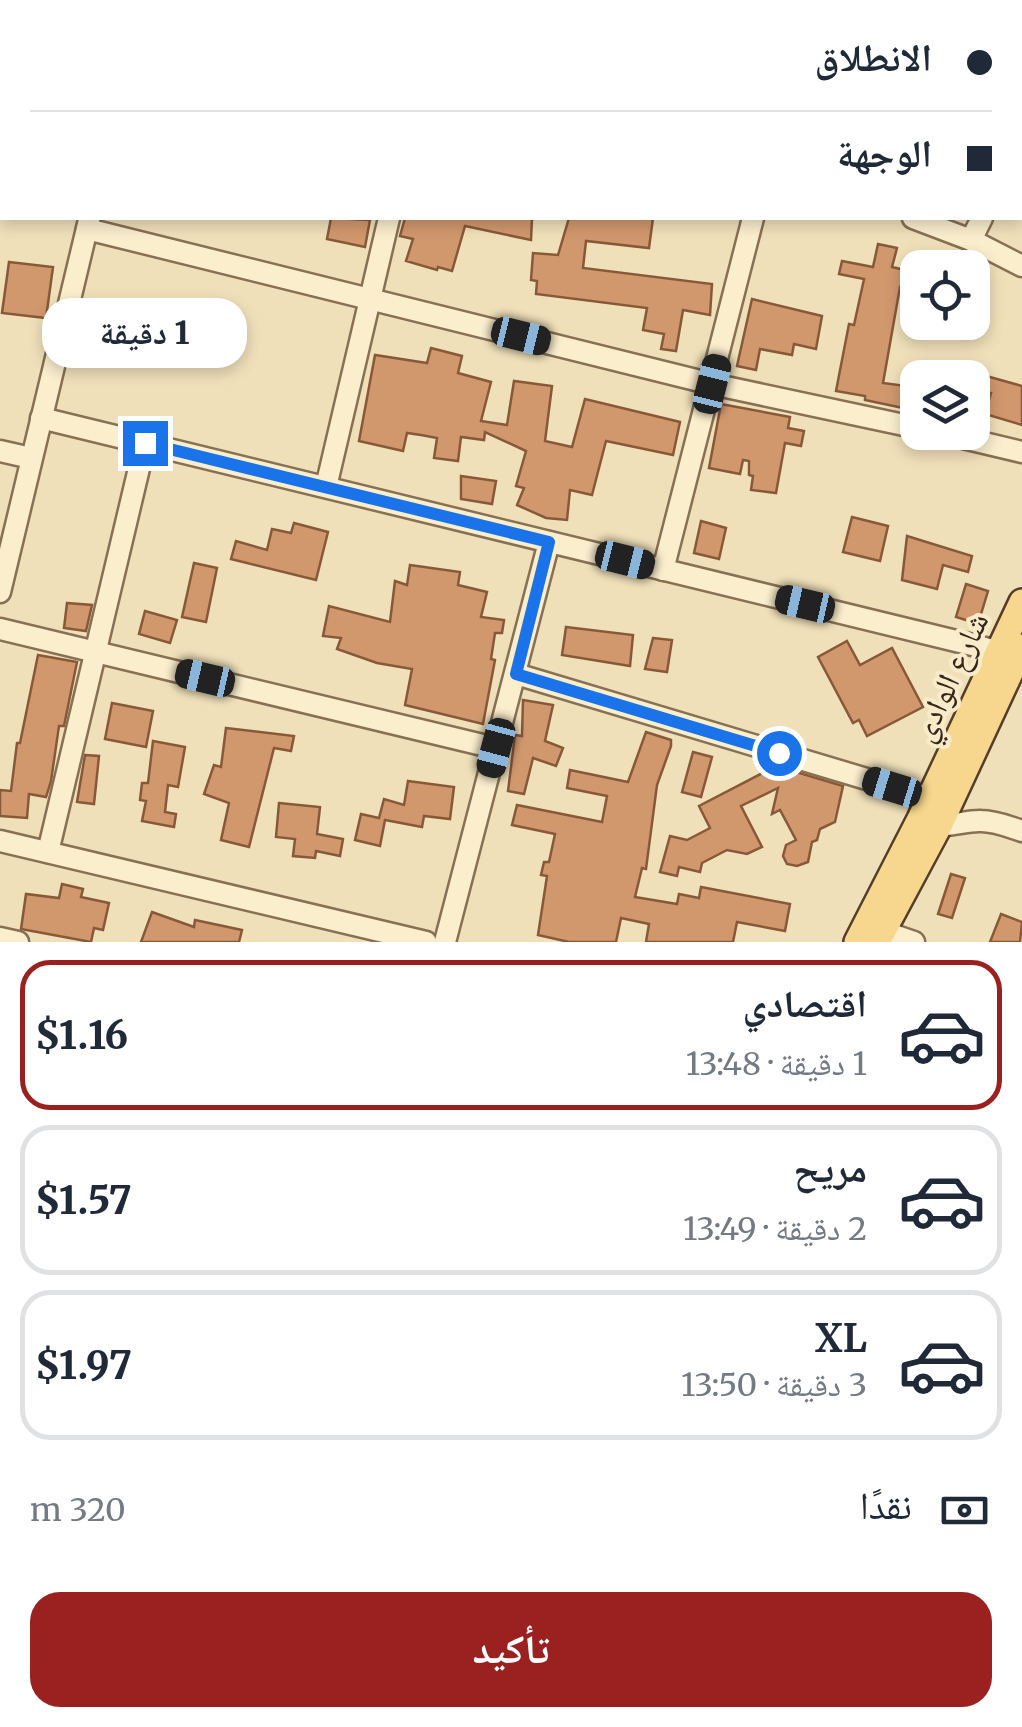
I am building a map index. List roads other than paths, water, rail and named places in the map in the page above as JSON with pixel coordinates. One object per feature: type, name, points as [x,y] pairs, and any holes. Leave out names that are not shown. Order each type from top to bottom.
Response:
[{"type":"main road","name":"شارع الوادي","points":[[880,936],[930,815],[1009,649],[1022,602]]},
{"type":"main road","name":"شارع الوادي","points":[[857,942],[930,815]]},
{"type":"street","points":[[326,488],[388,220]]},
{"type":"street","points":[[663,570],[753,220]]},
{"type":"street","points":[[918,220],[971,240],[1022,266]]},
{"type":"street","points":[[971,240],[981,220]]},
{"type":"street","points":[[0,592],[88,224],[712,384],[900,424]]},
{"type":"street","points":[[41,418],[663,570],[1009,649]]},
{"type":"street","points":[[48,852],[145,443]]},
{"type":"street","points":[[990,444],[1022,452]]},
{"type":"street","points":[[0,451],[32,458]]},
{"type":"street","points":[[446,942],[549,542]]},
{"type":"street","points":[[0,629],[496,748]]},
{"type":"street","points":[[516,674],[930,815],[982,821],[1022,832]]},
{"type":"street","points":[[0,841],[342,932],[426,942]]},
{"type":"street","points":[[880,936],[914,942]]},
{"type":"street","points":[[0,938],[18,942]]}]
